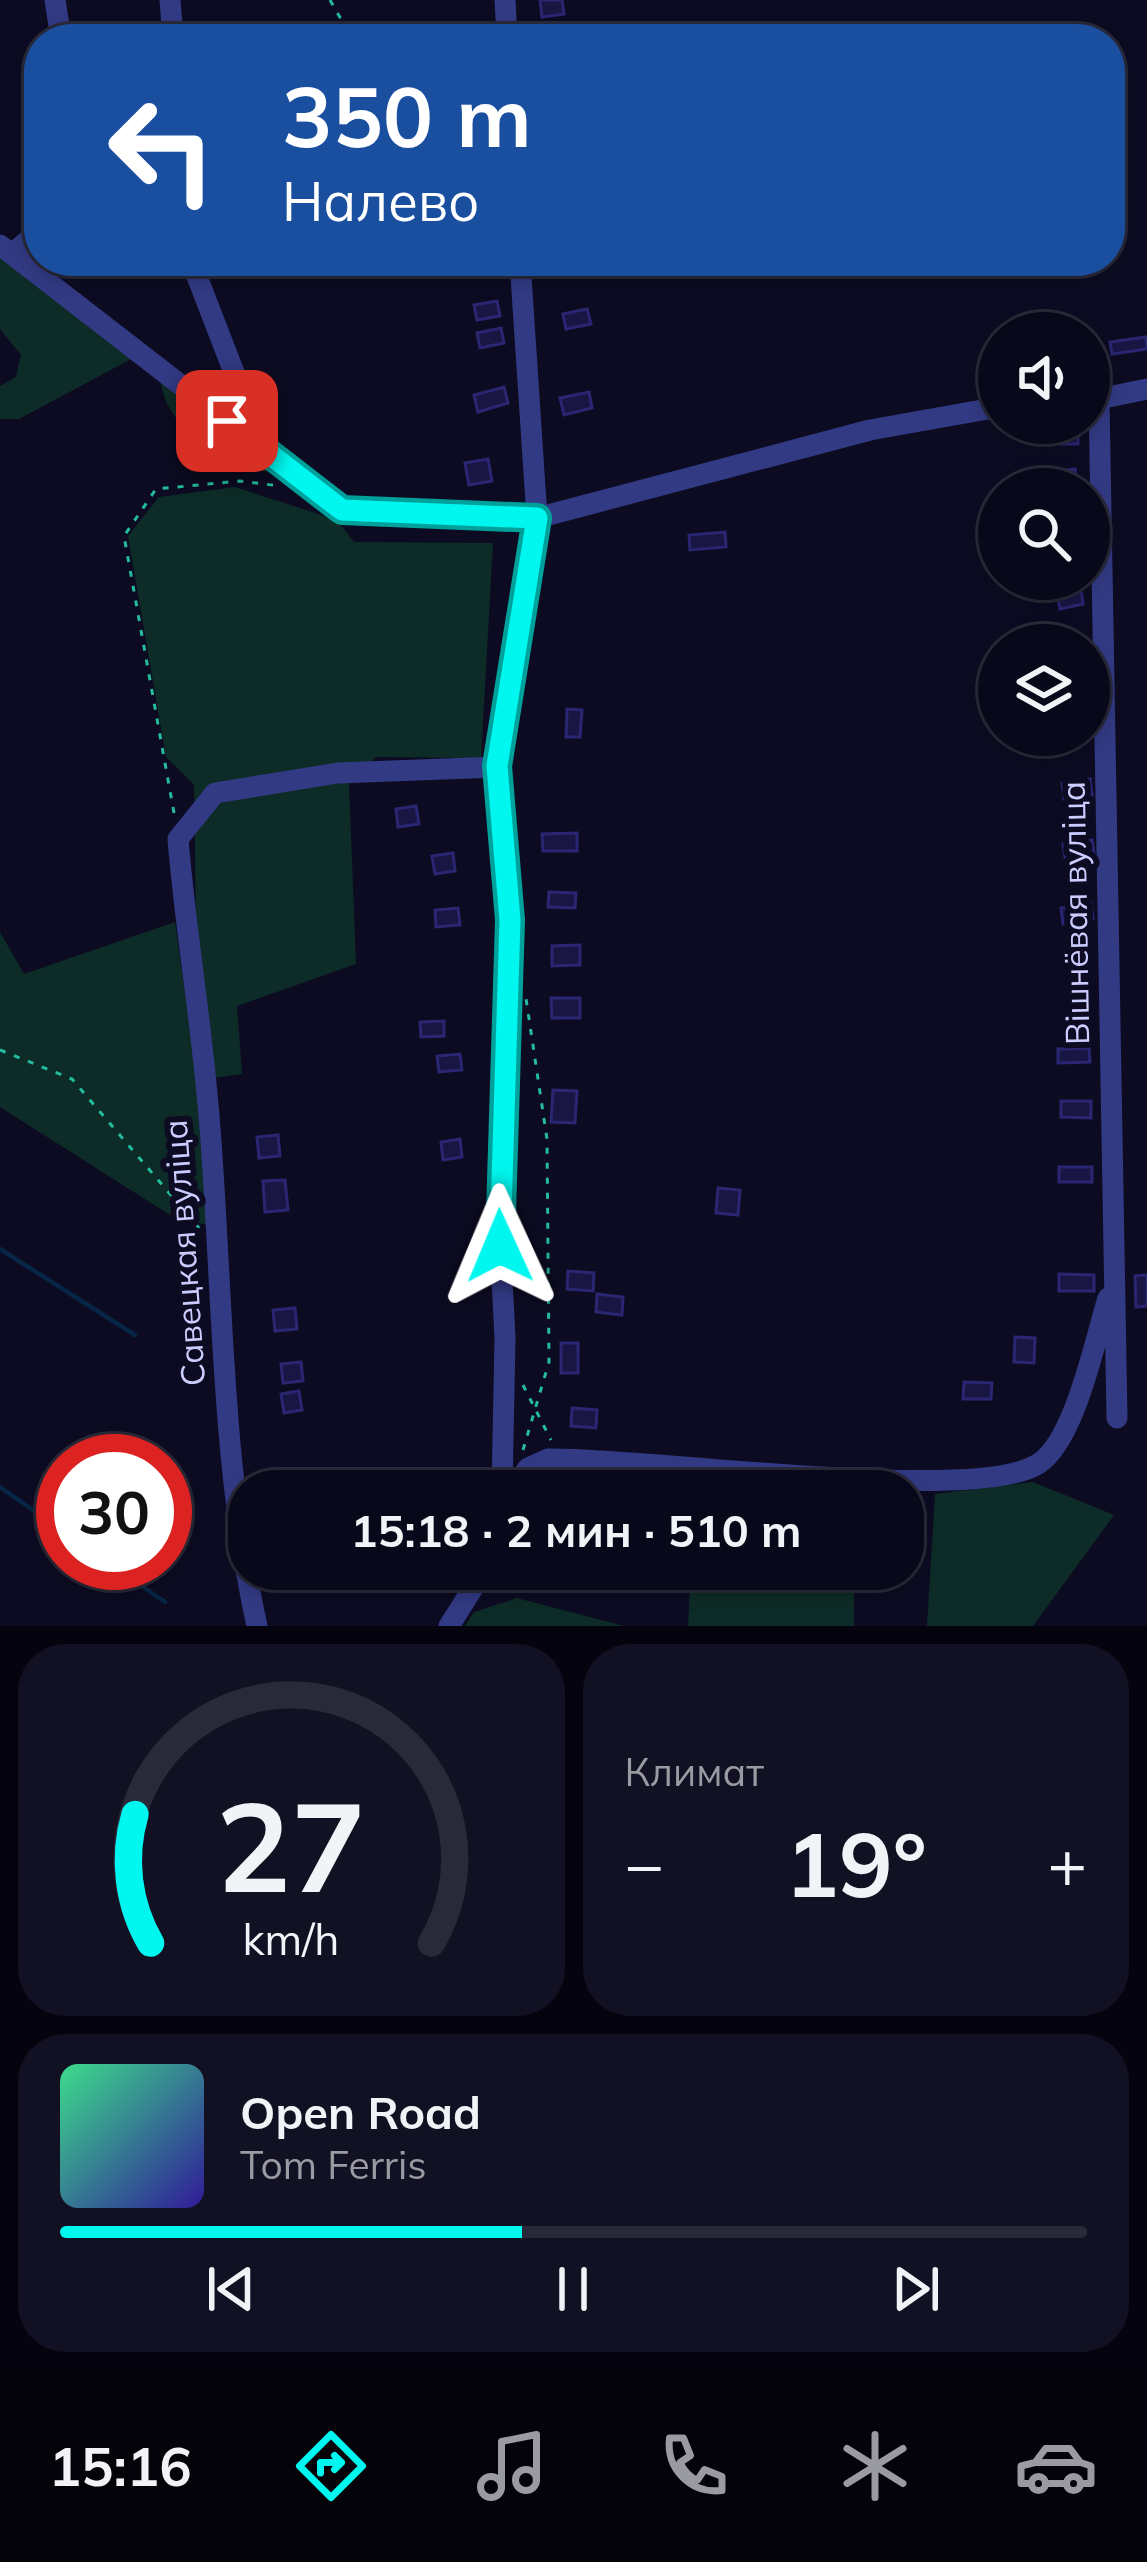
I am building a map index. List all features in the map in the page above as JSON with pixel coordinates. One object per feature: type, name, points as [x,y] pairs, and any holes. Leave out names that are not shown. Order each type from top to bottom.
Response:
[{"type":"street","points":[[41,276],[342,510],[537,518],[870,430],[978,411]]},
{"type":"street","points":[[197,276],[263,449]]},
{"type":"street","points":[[507,1470],[498,1200],[510,920],[497,766],[537,518],[521,276]]},
{"type":"street","points":[[1110,397],[1147,389]]},
{"type":"street","name":"Вішнёвая вуліца","points":[[1095,444],[1117,1418]]},
{"type":"street","points":[[178,838],[215,794],[338,773],[497,766]]},
{"type":"street","name":"Савецкая вуліца","points":[[178,838],[205,1088],[237,1533],[257,1626]]},
{"type":"street","name":"Вішнёвая вуліца","points":[[569,1459],[942,1482],[1039,1463],[1064,1433],[1114,1280]]},
{"type":"street","points":[[526,1470],[548,1459],[569,1459]]},
{"type":"street","points":[[449,1626],[472,1590]]},
{"type":"path","points":[[178,838],[124,536],[156,489],[241,481],[318,491]]},
{"type":"path","points":[[522,1452],[549,1362],[547,1138],[523,981]]},
{"type":"path","points":[[0,1051],[72,1079],[216,1248]]},
{"type":"path","points":[[520,1379],[536,1415],[569,1459]]},
{"type":"green space","points":[[0,253],[135,357],[19,419],[0,419],[0,386],[16,377],[21,355],[0,329]]},
{"type":"green space","points":[[160,376],[291,481],[228,456],[190,433],[165,399]]},
{"type":"green space","points":[[235,487],[337,520],[354,542],[493,543],[481,758],[376,757],[349,784],[356,964],[237,1006],[242,1074],[214,1078],[196,918],[194,785],[166,757],[128,536],[159,497]]},
{"type":"green space","points":[[175,922],[197,1081],[207,1225],[170,1215],[0,1107],[0,932],[24,974]]},
{"type":"green space","points":[[1033,1482],[1114,1515],[1033,1626],[927,1626],[935,1494]]},
{"type":"green space","points":[[690,1590],[854,1590],[854,1626],[688,1626]]},
{"type":"green space","points":[[517,1598],[624,1626],[465,1626],[474,1612]]},
{"type":"building","points":[[540,0],[562,0],[564,14],[542,17]]},
{"type":"building","points":[[497,301],[500,316],[477,320],[474,305]]},
{"type":"building","points":[[587,309],[591,324],[566,329],[563,314]]},
{"type":"building","points":[[501,328],[504,343],[480,348],[477,333]]},
{"type":"building","points":[[1146,337],[1147,349],[1112,354],[1110,342]]},
{"type":"building","points":[[504,387],[508,403],[478,412],[474,395]]},
{"type":"building","points":[[589,392],[592,408],[564,415],[560,398]]},
{"type":"building","points":[[488,459],[492,481],[469,485],[465,463]]},
{"type":"building","points":[[725,532],[726,547],[690,550],[689,535]]},
{"type":"building","points":[[1058,600],[1082,600],[1083,604],[1060,609]]},
{"type":"building","points":[[567,709],[582,710],[580,737],[566,737]]},
{"type":"building","points":[[1090,779],[1092,795],[1064,799],[1062,783]]},
{"type":"building","points":[[416,806],[419,824],[398,827],[396,809]]},
{"type":"building","points":[[577,833],[577,851],[543,851],[542,834]]},
{"type":"building","points":[[1092,840],[1095,859],[1066,863],[1063,844]]},
{"type":"building","points":[[453,853],[455,871],[435,874],[432,856]]},
{"type":"building","points":[[549,892],[576,893],[575,908],[548,907]]},
{"type":"building","points":[[1091,903],[1093,919],[1063,924],[1061,908]]},
{"type":"building","points":[[458,908],[460,925],[436,927],[435,910]]},
{"type":"building","points":[[580,945],[580,965],[552,966],[552,946]]},
{"type":"building","points":[[1074,992],[1089,992],[1090,1016],[1075,1016]]},
{"type":"building","points":[[551,998],[580,998],[580,1018],[552,1018]]},
{"type":"building","points":[[444,1021],[444,1036],[421,1037],[420,1022]]},
{"type":"building","points":[[1089,1048],[1090,1062],[1058,1063],[1058,1049]]},
{"type":"building","points":[[460,1054],[462,1070],[439,1072],[437,1056]]},
{"type":"building","points":[[553,1090],[577,1091],[575,1123],[551,1122]]},
{"type":"building","points":[[1061,1101],[1091,1101],[1091,1118],[1061,1117]]},
{"type":"building","points":[[278,1135],[280,1156],[259,1158],[257,1137]]},
{"type":"building","points":[[460,1139],[462,1157],[443,1160],[441,1142]]},
{"type":"building","points":[[1059,1167],[1092,1167],[1092,1182],[1059,1182]]},
{"type":"building","points":[[285,1180],[288,1210],[265,1212],[263,1181]]},
{"type":"building","points":[[718,1188],[740,1190],[738,1215],[716,1213]]},
{"type":"building","points":[[568,1271],[594,1273],[593,1291],[567,1289]]},
{"type":"building","points":[[1059,1274],[1094,1275],[1094,1291],[1059,1291]]},
{"type":"building","points":[[1147,1275],[1147,1306],[1136,1307],[1135,1276]]},
{"type":"building","points":[[597,1294],[623,1297],[622,1315],[596,1312]]},
{"type":"building","points":[[295,1308],[297,1329],[275,1331],[273,1310]]},
{"type":"building","points":[[1015,1337],[1035,1338],[1034,1363],[1014,1362]]},
{"type":"building","points":[[561,1343],[578,1343],[578,1373],[561,1373]]},
{"type":"building","points":[[301,1362],[303,1381],[283,1383],[281,1364]]},
{"type":"building","points":[[964,1382],[992,1383],[991,1399],[963,1399]]},
{"type":"building","points":[[299,1391],[302,1410],[284,1413],[281,1394]]},
{"type":"building","points":[[572,1408],[597,1410],[596,1428],[571,1426]]},
{"type":"waterway","points":[[0,1249],[135,1335]]},
{"type":"waterway","points":[[0,1487],[36,1512]]},
{"type":"waterway","points":[[148,1590],[165,1602]]},
{"type":"route","points":[[227,421],[342,510],[537,518],[497,766],[510,920],[500,1246]]}]
